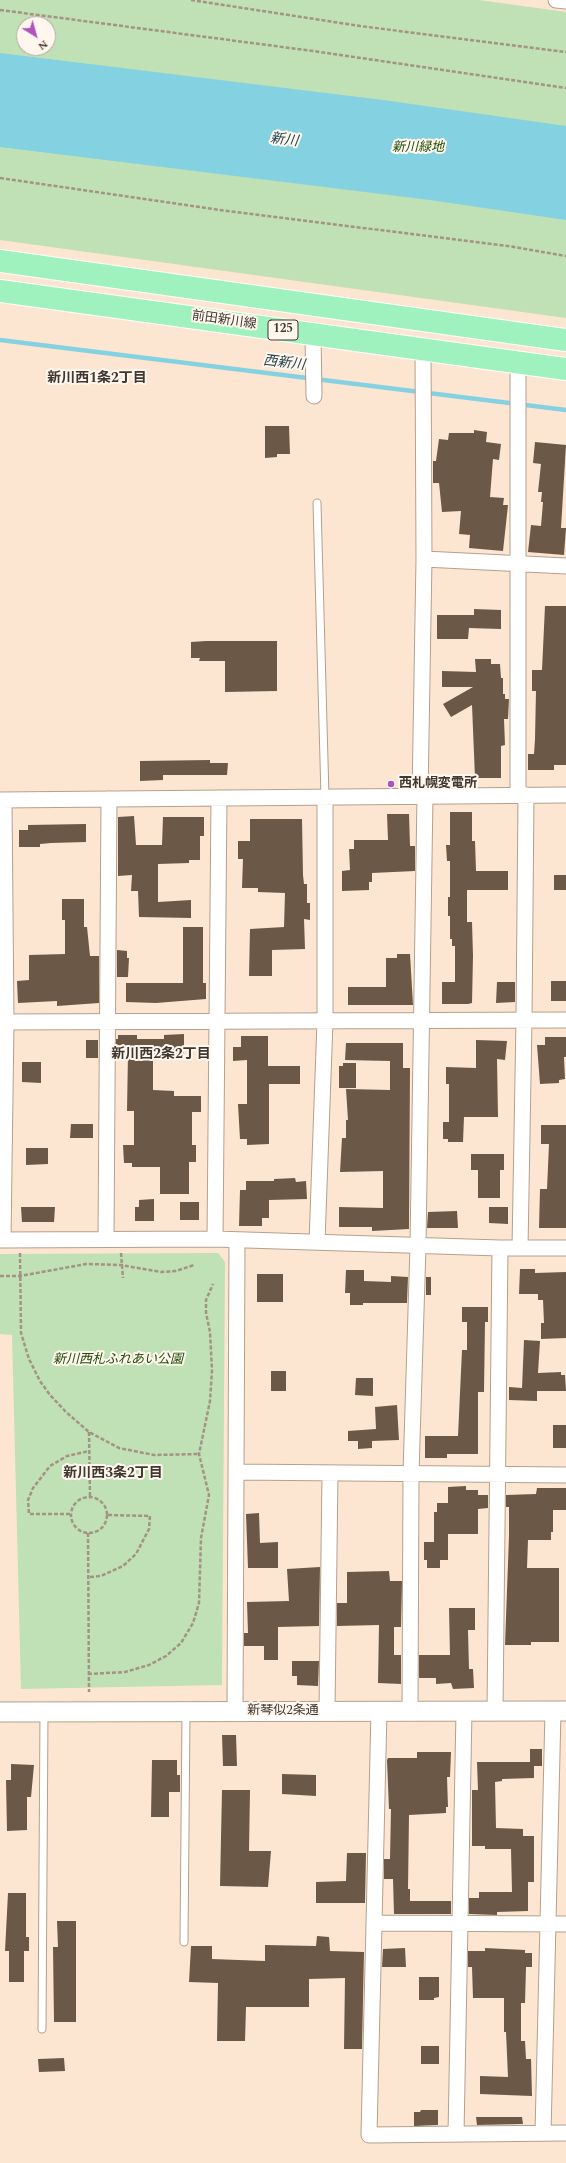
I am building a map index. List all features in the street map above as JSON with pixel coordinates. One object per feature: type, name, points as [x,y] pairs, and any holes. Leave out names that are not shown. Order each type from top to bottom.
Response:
[{"type":"main road","name":"125","points":[[0,261],[566,340]]},
{"type":"main road","name":"前田新川線","points":[[0,290],[566,369]]},
{"type":"street","points":[[556,0],[566,1]]},
{"type":"street","points":[[313,334],[314,396]]},
{"type":"street","points":[[410,1711],[411,1473],[418,1246],[422,1021],[424,559],[423,348]]},
{"type":"street","points":[[518,362],[524,1020],[520,1248]]},
{"type":"street","points":[[424,559],[566,566]]},
{"type":"street","points":[[566,795],[2,800],[2,1240],[106,1238],[215,1239],[418,1246],[566,1248]]},
{"type":"street","points":[[317,1242],[325,1021],[325,797]]},
{"type":"street","points":[[215,1239],[219,798]]},
{"type":"street","points":[[106,1238],[106,1022],[109,799]]},
{"type":"street","points":[[3,1022],[566,1020]]},
{"type":"street","points":[[235,1711],[237,1240]]},
{"type":"street","points":[[495,1710],[500,1248]]},
{"type":"street","points":[[236,1472],[566,1475]]},
{"type":"street","points":[[327,1711],[330,1473]]},
{"type":"street","points":[[379,1711],[369,2135],[566,2133]]},
{"type":"street","points":[[456,2134],[458,1923],[464,1711]]},
{"type":"street","points":[[543,2133],[546,1924],[559,1711]]},
{"type":"street","name":"新琴似2条通","points":[[0,1712],[559,1711]]},
{"type":"street","points":[[374,1923],[566,1924]]},
{"type":"lane","points":[[317,503],[325,797]]},
{"type":"lane","points":[[184,1942],[186,1711]]},
{"type":"lane","points":[[42,2029],[44,1712]]},
{"type":"path","points":[[191,0],[360,26],[566,52]]},
{"type":"path","points":[[0,10],[313,50],[566,88]]},
{"type":"path","points":[[0,178],[227,211],[508,246],[566,256]]},
{"type":"path","points":[[20,1249],[21,1333],[30,1359],[40,1381],[50,1395],[66,1412],[89,1432],[119,1448],[154,1455],[199,1454]]},
{"type":"path","points":[[121,1249],[123,1278]]},
{"type":"path","points":[[0,1276],[20,1276],[86,1264],[121,1265],[161,1272],[176,1271],[194,1265]]},
{"type":"path","points":[[88,1674],[125,1672],[149,1665],[166,1656],[181,1643],[193,1623],[199,1603],[201,1538],[209,1495],[199,1454],[210,1401],[212,1370],[210,1332],[206,1313],[206,1300],[213,1284]]},
{"type":"path","points":[[89,1432],[90,1496]]},
{"type":"path","points":[[70,1514],[29,1514],[28,1500],[33,1488],[50,1466],[67,1456],[89,1450]]},
{"type":"path","points":[[90,1496],[98,1499],[106,1507],[108,1514],[105,1524],[98,1531],[88,1533],[79,1531],[72,1523],[70,1514],[73,1505],[80,1499],[90,1496]]},
{"type":"path","points":[[90,1577],[100,1576],[124,1566],[136,1554],[149,1529],[150,1516],[108,1514]]},
{"type":"path","points":[[88,1533],[90,1577],[89,1692]]},
{"type":"green space","name":"新川緑地","points":[[0,0],[479,0],[566,12],[566,318],[0,240]]},
{"type":"green space","name":"新川西札ふれあい公園","points":[[218,1253],[225,1262],[222,1685],[21,1689],[12,1335],[0,1334],[0,1254]]},
{"type":"water","name":"新川","points":[[0,53],[383,100],[566,126],[566,220],[430,200],[0,147]]},
{"type":"building","points":[[265,426],[289,426],[290,454],[277,454],[277,457],[265,458]]},
{"type":"building","points":[[474,430],[487,432],[486,442],[501,444],[499,460],[493,459],[490,497],[504,498],[503,505],[508,505],[503,551],[469,548],[470,535],[459,534],[461,511],[442,512],[439,483],[433,483],[433,461],[436,461],[439,439],[448,440],[449,433],[474,433]]},
{"type":"building","points":[[535,442],[566,445],[561,528],[566,528],[564,555],[528,552],[531,525],[541,526],[543,502],[541,502],[542,492],[538,492],[541,464],[533,463]]},
{"type":"building","points":[[545,606],[566,606],[566,765],[554,765],[554,770],[528,770],[528,754],[534,754],[535,739],[536,691],[532,691],[532,670],[542,670]]},
{"type":"building","points":[[474,609],[501,610],[501,629],[469,628],[468,639],[437,639],[437,615],[474,615]]},
{"type":"building","points":[[277,641],[277,691],[225,692],[225,661],[199,661],[200,658],[191,658],[191,642]]},
{"type":"building","points":[[475,659],[491,659],[491,664],[500,664],[501,678],[503,678],[503,694],[505,694],[505,699],[509,699],[508,719],[504,719],[505,745],[501,746],[501,778],[475,778],[472,705],[451,717],[443,704],[473,687],[442,687],[442,671],[476,672]]},
{"type":"building","points":[[210,760],[210,763],[228,763],[227,775],[163,775],[163,780],[140,781],[140,761]]},
{"type":"building","points":[[450,812],[472,812],[472,841],[475,841],[476,871],[508,871],[508,890],[467,890],[467,922],[472,922],[473,956],[472,1003],[468,1004],[442,1004],[442,982],[455,982],[455,946],[452,946],[452,939],[450,939],[450,916],[448,916],[448,897],[450,897],[450,861],[447,861],[446,845],[450,845]]},
{"type":"building","points":[[387,814],[409,814],[410,846],[415,846],[415,871],[372,873],[372,882],[369,882],[369,890],[342,891],[342,871],[350,870],[349,849],[354,849],[354,840],[388,840]]},
{"type":"building","points":[[134,816],[136,845],[162,845],[163,817],[204,817],[204,836],[200,836],[200,860],[189,860],[189,863],[158,864],[158,902],[191,900],[191,918],[139,917],[138,891],[131,891],[132,875],[118,876],[118,817]]},
{"type":"building","points":[[250,819],[302,819],[303,875],[304,884],[307,884],[307,903],[310,903],[310,920],[304,919],[305,949],[272,950],[272,976],[249,976],[250,929],[284,927],[285,893],[258,892],[258,888],[242,888],[243,859],[238,859],[238,841],[250,841]]},
{"type":"building","points":[[86,824],[86,842],[51,843],[40,844],[40,847],[19,847],[19,830],[28,830],[28,825]]},
{"type":"building","points":[[554,875],[566,875],[566,890],[554,890]]},
{"type":"building","points":[[62,899],[84,899],[84,927],[87,927],[90,956],[99,956],[99,1003],[57,1006],[57,1001],[18,1003],[17,981],[29,980],[29,955],[65,954],[65,920],[62,920]]},
{"type":"building","points":[[183,927],[203,927],[203,983],[206,983],[206,999],[156,1003],[126,1002],[126,983],[183,983]]},
{"type":"building","points":[[117,950],[127,951],[127,958],[129,958],[128,977],[117,977]]},
{"type":"building","points":[[397,954],[410,954],[413,1005],[348,1005],[348,987],[386,987],[386,958],[397,958]]},
{"type":"building","points":[[551,981],[566,981],[566,1001],[551,1001]]},
{"type":"building","points":[[497,982],[515,982],[515,1002],[496,1003]]},
{"type":"building","points":[[184,1034],[184,1055],[153,1056],[153,1090],[174,1091],[174,1096],[201,1096],[201,1112],[192,1112],[192,1145],[196,1145],[196,1162],[189,1162],[189,1194],[160,1194],[160,1167],[132,1167],[132,1163],[124,1163],[123,1145],[134,1145],[134,1111],[127,1111],[128,1054],[116,1055],[116,1039],[118,1039],[118,1035],[137,1035],[137,1039],[164,1039],[164,1035]]},
{"type":"building","points":[[241,1036],[268,1036],[268,1066],[300,1066],[300,1084],[269,1084],[269,1144],[247,1145],[247,1139],[240,1139],[238,1104],[247,1104],[247,1060],[233,1061],[233,1047],[241,1047]]},
{"type":"building","points":[[545,1037],[566,1037],[566,1057],[564,1057],[565,1079],[559,1080],[559,1083],[540,1084],[537,1045],[545,1045]]},
{"type":"building","points":[[86,1040],[98,1040],[98,1058],[86,1058]]},
{"type":"building","points":[[476,1040],[507,1041],[505,1060],[497,1059],[498,1117],[464,1117],[463,1142],[448,1142],[448,1139],[443,1139],[443,1122],[449,1122],[449,1084],[446,1084],[446,1067],[476,1068]]},
{"type":"building","points":[[346,1043],[403,1043],[403,1068],[410,1068],[409,1229],[372,1231],[372,1227],[339,1227],[339,1207],[383,1208],[383,1171],[340,1172],[342,1138],[346,1138],[346,1120],[348,1120],[346,1089],[390,1090],[390,1061],[345,1060]]},
{"type":"building","points":[[22,1062],[41,1062],[41,1083],[22,1082]]},
{"type":"building","points":[[343,1063],[356,1063],[356,1088],[339,1088],[339,1066],[343,1066]]},
{"type":"building","points":[[71,1124],[93,1124],[93,1138],[70,1138]]},
{"type":"building","points":[[541,1125],[566,1125],[566,1228],[539,1228],[540,1189],[547,1189],[549,1144],[541,1144]]},
{"type":"building","points":[[26,1148],[48,1148],[48,1164],[26,1165]]},
{"type":"building","points":[[471,1154],[504,1154],[504,1170],[500,1170],[500,1198],[478,1198],[478,1170],[471,1170]]},
{"type":"building","points":[[295,1178],[296,1182],[306,1181],[307,1199],[269,1200],[269,1218],[262,1218],[262,1226],[239,1226],[240,1190],[246,1190],[246,1181],[274,1181],[274,1179]]},
{"type":"building","points":[[154,1199],[154,1221],[135,1221],[135,1207],[139,1207],[139,1200]]},
{"type":"building","points":[[180,1202],[199,1202],[199,1220],[180,1220]]},
{"type":"building","points":[[21,1207],[55,1207],[54,1222],[22,1222]]},
{"type":"building","points":[[489,1207],[508,1207],[508,1224],[489,1223]]},
{"type":"building","points":[[457,1211],[458,1228],[427,1228],[428,1212]]},
{"type":"building","points":[[520,1269],[535,1269],[535,1273],[566,1272],[566,1338],[541,1339],[541,1323],[544,1323],[543,1300],[538,1300],[538,1294],[519,1294]]},
{"type":"building","points":[[346,1270],[364,1270],[364,1281],[391,1282],[391,1276],[408,1277],[407,1303],[363,1303],[363,1305],[350,1305],[350,1293],[345,1293]]},
{"type":"building","points":[[257,1274],[283,1274],[283,1302],[257,1302]]},
{"type":"building","points":[[426,1277],[431,1277],[431,1295],[426,1295]]},
{"type":"building","points":[[462,1307],[488,1307],[488,1322],[485,1322],[484,1392],[478,1392],[478,1454],[447,1454],[447,1458],[425,1458],[425,1436],[458,1436],[462,1350],[467,1350],[467,1322],[462,1322]]},
{"type":"building","points":[[524,1340],[540,1341],[538,1373],[561,1372],[561,1375],[565,1375],[566,1391],[537,1391],[537,1401],[509,1400],[509,1387],[522,1388]]},
{"type":"building","points":[[271,1371],[286,1371],[286,1391],[271,1391]]},
{"type":"building","points":[[356,1378],[373,1378],[373,1396],[355,1395]]},
{"type":"building","points":[[397,1405],[399,1440],[372,1441],[372,1448],[358,1449],[358,1441],[348,1441],[348,1431],[376,1429],[375,1407]]},
{"type":"building","points":[[553,1425],[566,1425],[566,1448],[553,1448]]},
{"type":"building","points":[[466,1486],[466,1490],[478,1490],[478,1495],[488,1495],[488,1508],[478,1509],[478,1534],[448,1534],[448,1560],[440,1560],[440,1568],[427,1568],[427,1560],[424,1560],[424,1542],[434,1542],[434,1512],[437,1512],[437,1503],[448,1503],[448,1487]]},
{"type":"building","points":[[537,1488],[566,1488],[566,1510],[553,1510],[553,1532],[551,1532],[551,1540],[528,1540],[527,1568],[559,1568],[559,1642],[531,1642],[531,1645],[505,1645],[509,1536],[509,1507],[506,1507],[506,1495],[536,1494]]},
{"type":"building","points":[[259,1513],[260,1543],[278,1542],[278,1568],[248,1568],[246,1514]]},
{"type":"building","points":[[320,1567],[319,1626],[278,1627],[278,1660],[264,1660],[264,1646],[244,1646],[244,1633],[248,1633],[247,1602],[289,1601],[287,1569]]},
{"type":"building","points":[[389,1571],[390,1581],[402,1581],[401,1627],[394,1627],[394,1655],[401,1655],[401,1684],[378,1683],[379,1625],[337,1626],[337,1603],[347,1603],[347,1572]]},
{"type":"building","points":[[449,1608],[475,1608],[475,1630],[468,1630],[469,1669],[473,1669],[474,1688],[453,1689],[451,1683],[436,1684],[436,1678],[419,1678],[419,1655],[450,1655]]},
{"type":"building","points":[[292,1661],[319,1661],[318,1686],[297,1685],[297,1676],[292,1676]]},
{"type":"building","points":[[222,1735],[236,1735],[237,1766],[223,1766]]},
{"type":"building","points":[[530,1749],[542,1749],[542,1766],[534,1766],[534,1778],[502,1779],[502,1781],[495,1782],[496,1828],[523,1829],[523,1836],[534,1836],[534,1882],[528,1882],[528,1911],[497,1912],[497,1915],[469,1914],[469,1898],[479,1898],[479,1892],[512,1892],[511,1849],[485,1849],[485,1846],[472,1846],[472,1790],[478,1790],[477,1762],[530,1762]]},
{"type":"building","points":[[417,1752],[451,1752],[450,1777],[447,1777],[448,1807],[446,1807],[446,1813],[409,1815],[408,1889],[410,1889],[410,1901],[451,1901],[451,1914],[394,1914],[393,1879],[384,1879],[384,1859],[390,1859],[391,1809],[389,1809],[387,1760],[388,1758],[417,1758]]},
{"type":"building","points":[[152,1760],[177,1760],[177,1775],[180,1775],[180,1792],[169,1792],[169,1817],[151,1817]]},
{"type":"building","points":[[11,1764],[34,1765],[31,1797],[27,1797],[27,1830],[7,1831],[6,1780],[11,1780]]},
{"type":"building","points":[[282,1774],[316,1775],[316,1796],[282,1794]]},
{"type":"building","points":[[222,1790],[250,1790],[249,1851],[271,1851],[268,1887],[220,1886]]},
{"type":"building","points":[[347,1853],[366,1853],[365,1903],[316,1903],[316,1882],[346,1881]]},
{"type":"building","points":[[8,1893],[26,1893],[26,1937],[29,1937],[29,1951],[24,1951],[24,1982],[9,1982],[9,1951],[5,1951]]},
{"type":"building","points":[[57,1921],[76,1921],[76,2022],[54,2022],[53,1947],[58,1947]]},
{"type":"building","points":[[317,1936],[329,1937],[330,1951],[364,1952],[362,2049],[344,2049],[345,1978],[309,1979],[309,2007],[246,2007],[245,2041],[217,2041],[218,1983],[189,1982],[191,1946],[212,1946],[212,1959],[265,1961],[265,1945],[316,1946]]},
{"type":"building","points":[[405,1948],[406,1967],[382,1967],[383,1949]]},
{"type":"building","points":[[485,1948],[525,1950],[525,1953],[532,1953],[532,1967],[526,1967],[525,2003],[521,2003],[521,2041],[525,2041],[526,2059],[531,2059],[532,2096],[480,2094],[480,2076],[508,2077],[506,2032],[504,2032],[504,1998],[473,1998],[472,1967],[468,1967],[468,1951],[485,1951]]},
{"type":"building","points":[[419,1977],[439,1977],[439,1997],[434,1998],[434,2000],[419,2000]]},
{"type":"building","points":[[421,2046],[439,2046],[439,2064],[421,2064]]},
{"type":"building","points":[[64,2058],[65,2071],[39,2072],[38,2059]]},
{"type":"building","points":[[421,2110],[438,2110],[438,2125],[414,2126],[414,2112],[420,2112]]},
{"type":"building","points":[[476,2117],[522,2117],[523,2124],[477,2125]]},
{"type":"waterway","name":"西新川","points":[[0,340],[566,410]]},
{"type":"place","name":"西札幌変電所","points":[[391,784]]},
{"type":"district","name":"新川西1条2丁目","points":[[97,379]]},
{"type":"district","name":"新川西2条2丁目","points":[[161,1055]]},
{"type":"district","name":"新川西3条2丁目","points":[[113,1474]]}]
